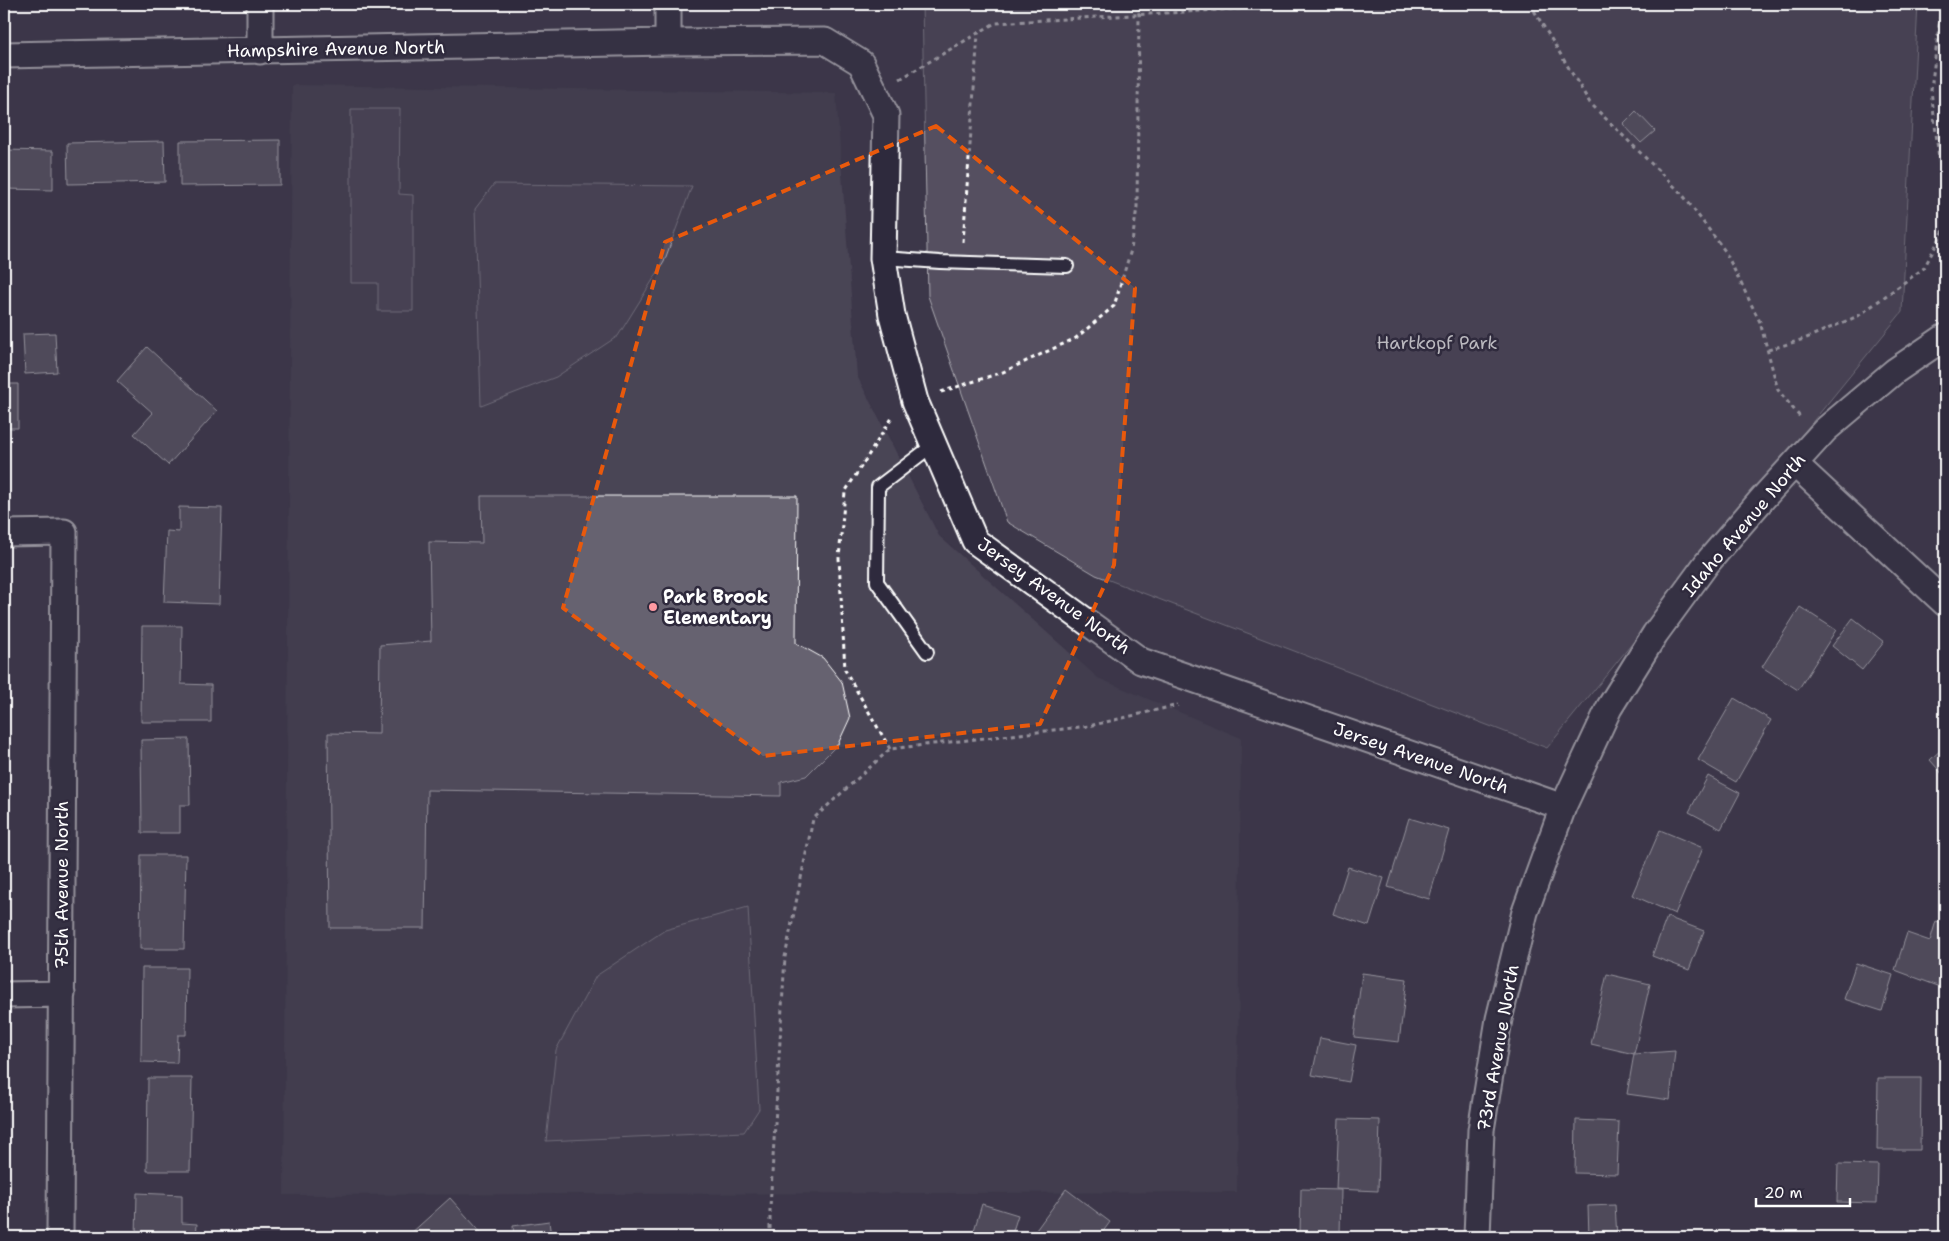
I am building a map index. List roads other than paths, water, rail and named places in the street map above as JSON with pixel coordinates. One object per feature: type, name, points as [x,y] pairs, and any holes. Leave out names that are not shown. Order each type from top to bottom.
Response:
[{"type":"street","points":[[260,4],[260,51]]},
{"type":"street","points":[[668,4],[668,42]]},
{"type":"street","name":"Jersey Avenue North","points":[[668,42],[825,41],[861,63],[886,115],[883,258],[892,314],[915,401],[975,541],[1142,661],[1563,807]]},
{"type":"street","name":"Hampshire Avenue North","points":[[4,55],[668,42]]},
{"type":"street","name":"Idaho Avenue North","points":[[1543,863],[1563,807],[1609,708],[1655,634],[1707,563],[1818,438],[1895,371],[1945,337]]},
{"type":"street","points":[[1795,464],[1945,603]]},
{"type":"street","name":"75th Avenue North","points":[[4,533],[64,532],[60,1237]]},
{"type":"street","name":"73rd Avenue North","points":[[1478,1237],[1481,1130],[1499,1020],[1525,912],[1543,863]]},
{"type":"street","points":[[4,995],[62,994]]},
{"type":"lane","points":[[883,258],[1067,266]]},
{"type":"lane","points":[[927,652],[877,582],[878,487],[934,445]]},
{"type":"place","name":"Park Brook Elementary","points":[[653,607]]},
{"type":"park label","name":"Hartkopf Park","points":[[1437,343]]}]
